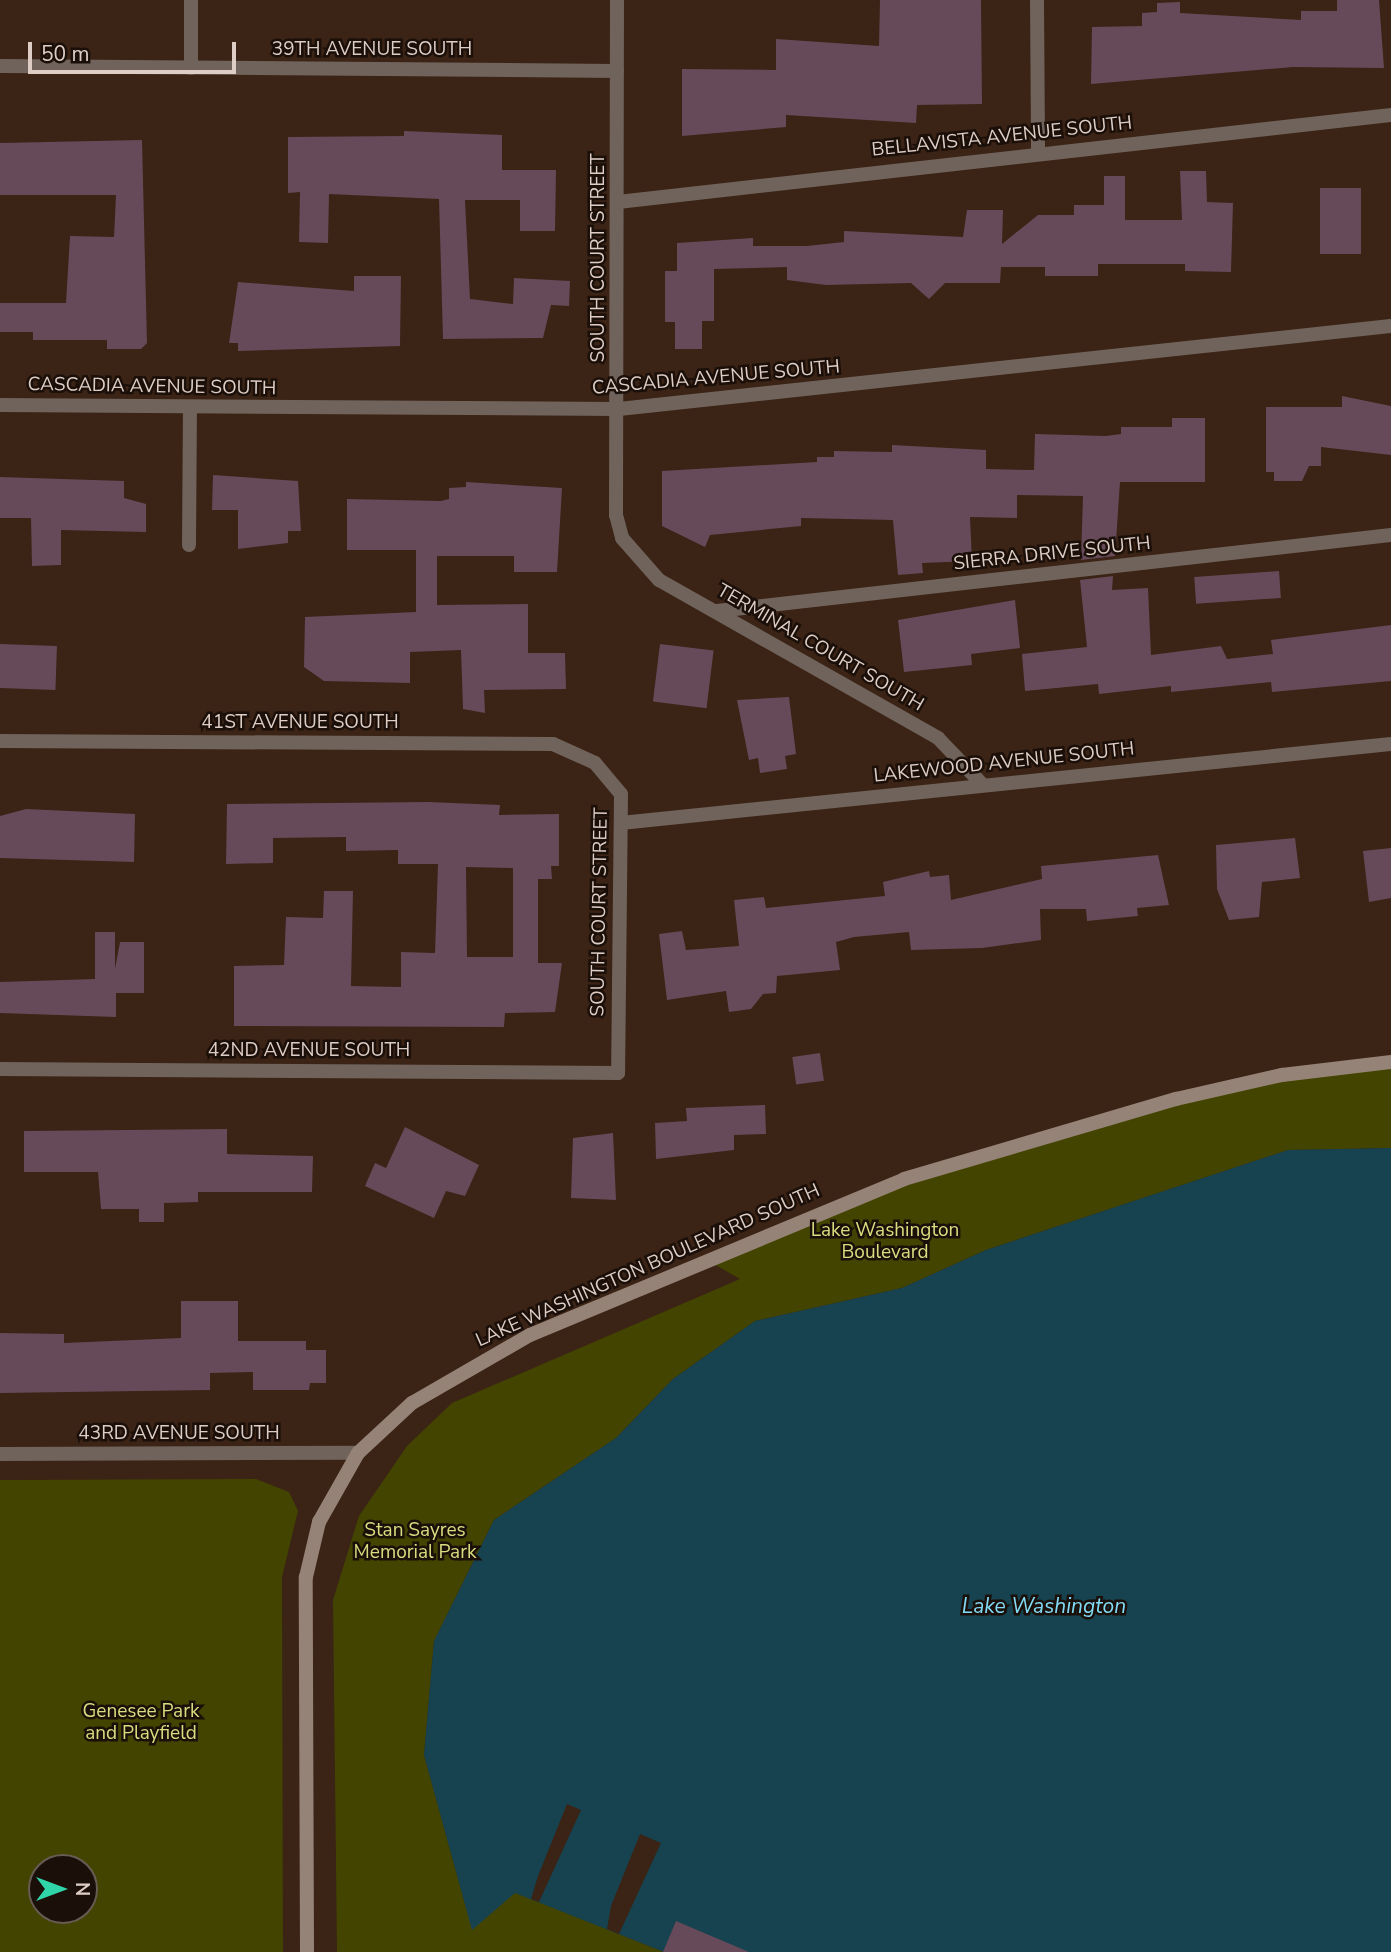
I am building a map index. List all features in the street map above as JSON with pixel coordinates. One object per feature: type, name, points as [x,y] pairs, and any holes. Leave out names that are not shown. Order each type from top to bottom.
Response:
[{"type":"main road","name":"LAKE WASHINGTON BOULEVARD SOUTH","points":[[307,1952],[306,1577],[320,1522],[358,1453],[412,1403],[479,1360],[892,1184],[1177,1099],[1282,1075],[1391,1062]]},
{"type":"street","points":[[191,0],[191,68]]},
{"type":"street","name":"SOUTH COURT STREET","points":[[617,0],[617,514],[632,555]]},
{"type":"street","points":[[1037,0],[1038,151]]},
{"type":"street","name":"39TH AVENUE SOUTH","points":[[0,66],[617,71]]},
{"type":"street","name":"BELLAVISTA AVENUE SOUTH","points":[[618,202],[1038,151],[1391,115]]},
{"type":"street","name":"CASCADIA AVENUE SOUTH","points":[[0,405],[619,409],[1391,326]]},
{"type":"street","points":[[189,545],[190,407]]},
{"type":"street","name":"SIERRA DRIVE SOUTH","points":[[717,611],[1391,535]]},
{"type":"street","name":"TERMINAL COURT SOUTH","points":[[632,555],[659,580],[938,738],[982,784]]},
{"type":"street","name":"41ST AVENUE SOUTH","points":[[0,741],[553,744],[595,763]]},
{"type":"street","name":"LAKEWOOD AVENUE SOUTH","points":[[621,823],[1391,744]]},
{"type":"street","name":"SOUTH COURT STREET","points":[[595,763],[621,794],[618,1073]]},
{"type":"street","name":"42ND AVENUE SOUTH","points":[[0,1069],[618,1073]]},
{"type":"street","name":"43RD AVENUE SOUTH","points":[[0,1454],[358,1453]]},
{"type":"green space","name":"Stan Sayres Memorial Park","points":[[1391,1062],[1391,1148],[1288,1150],[986,1250],[902,1288],[755,1321],[673,1379],[616,1438],[494,1520],[434,1641],[424,1755],[472,1929],[515,1892],[664,1952],[337,1952],[333,1600],[359,1516],[407,1446],[452,1403],[740,1279],[705,1259],[796,1221],[1176,1099]]},
{"type":"green space","name":"Genesee Park and Playfield","points":[[256,1479],[289,1492],[298,1511],[282,1577],[283,1952],[0,1952],[0,1480]]},
{"type":"water","name":"Lake Washington","points":[[1391,1148],[1391,1952],[664,1952],[515,1893],[472,1930],[424,1755],[434,1641],[494,1520],[616,1438],[673,1379],[755,1321],[902,1288],[986,1250],[1288,1150]]},
{"type":"pier","points":[[567,1804],[581,1810],[539,1902],[531,1899]]},
{"type":"pier","points":[[640,1834],[661,1843],[619,1934],[607,1929],[611,1906]]},
{"type":"building","points":[[880,0],[981,0],[982,104],[917,105],[916,123],[786,115],[786,127],[682,136],[682,69],[776,70],[776,39],[879,46]]},
{"type":"building","points":[[1337,0],[1379,0],[1384,68],[1293,67],[1091,84],[1092,27],[1142,26],[1142,13],[1157,12],[1157,3],[1180,2],[1180,13],[1301,20],[1301,11],[1337,11]]},
{"type":"building","points":[[404,131],[502,135],[502,170],[556,170],[555,231],[520,231],[520,200],[465,200],[470,299],[513,304],[514,278],[570,281],[569,306],[551,305],[543,338],[443,339],[439,199],[329,194],[328,243],[299,242],[300,192],[288,193],[288,137],[404,136]]},
{"type":"building","points":[[142,140],[147,343],[141,349],[107,349],[107,340],[33,340],[33,332],[0,332],[0,303],[66,303],[70,236],[114,237],[116,195],[0,195],[0,143]]},
{"type":"building","points":[[1180,171],[1206,171],[1207,202],[1233,203],[1231,272],[1185,271],[1185,264],[1098,264],[1098,276],[1045,276],[1045,267],[1001,267],[1000,283],[945,283],[929,299],[911,283],[826,285],[787,280],[787,267],[714,269],[714,321],[702,321],[702,349],[675,349],[675,322],[665,322],[665,271],[677,271],[677,243],[753,238],[753,246],[807,246],[844,242],[844,231],[963,237],[967,210],[1003,210],[1002,244],[1038,215],[1074,215],[1074,205],[1104,205],[1104,176],[1125,176],[1125,220],[1182,220]]},
{"type":"building","points":[[1320,188],[1361,188],[1361,254],[1320,254]]},
{"type":"building","points":[[354,276],[401,276],[400,346],[238,351],[238,343],[229,343],[238,282],[354,291]]},
{"type":"building","points":[[1342,396],[1391,406],[1391,455],[1321,447],[1321,466],[1309,466],[1302,481],[1274,481],[1274,472],[1266,472],[1266,407],[1342,407]]},
{"type":"building","points":[[1172,418],[1205,418],[1205,482],[1120,482],[1115,556],[1081,560],[1083,496],[1017,495],[1017,518],[970,517],[972,561],[922,563],[923,573],[898,575],[893,520],[801,518],[801,526],[710,535],[705,547],[662,526],[662,471],[817,462],[817,457],[834,457],[834,451],[892,452],[892,445],[986,450],[986,469],[1034,470],[1035,434],[1106,436],[1121,434],[1121,427],[1172,427]]},
{"type":"building","points":[[213,475],[298,481],[301,531],[288,531],[288,543],[238,549],[238,510],[212,510]]},
{"type":"building","points":[[0,477],[124,481],[124,498],[146,504],[146,532],[61,530],[61,565],[32,566],[31,518],[0,518]]},
{"type":"building","points":[[466,482],[562,488],[557,572],[514,572],[514,556],[437,556],[437,605],[528,604],[528,653],[565,653],[566,689],[484,690],[485,713],[463,709],[461,650],[410,652],[410,683],[324,681],[304,667],[305,617],[416,612],[416,550],[347,550],[347,499],[441,501],[449,499],[449,488],[466,487]]},
{"type":"building","points":[[1279,571],[1281,598],[1196,604],[1194,577]]},
{"type":"building","points":[[1113,576],[1112,590],[1148,588],[1151,655],[1221,646],[1227,659],[1273,654],[1271,640],[1391,625],[1391,681],[1272,692],[1271,682],[1171,692],[1171,686],[1099,694],[1098,684],[1025,691],[1022,654],[1087,647],[1080,580]]},
{"type":"building","points":[[1015,600],[1020,648],[971,654],[972,665],[904,672],[898,620]]},
{"type":"building","points":[[0,644],[57,646],[55,690],[0,688]]},
{"type":"building","points":[[660,644],[714,651],[707,708],[653,702]]},
{"type":"building","points":[[789,697],[796,754],[785,756],[787,769],[760,773],[758,758],[749,760],[737,700]]},
{"type":"building","points":[[428,802],[500,805],[499,815],[559,814],[559,866],[551,866],[552,879],[538,879],[538,963],[562,963],[555,1012],[505,1013],[504,1027],[234,1026],[234,966],[284,965],[286,917],[323,918],[324,891],[353,891],[351,986],[401,987],[401,952],[435,953],[438,864],[398,864],[398,850],[346,851],[346,837],[273,838],[273,863],[226,864],[227,804]],"holes":[[[466,867],[513,868],[513,957],[467,957]]]},
{"type":"building","points":[[26,809],[135,814],[134,862],[0,858],[0,816]]},
{"type":"building","points":[[1295,838],[1300,878],[1262,882],[1259,917],[1229,920],[1217,889],[1216,845]]},
{"type":"building","points":[[1391,848],[1391,898],[1369,902],[1363,851]]},
{"type":"building","points":[[1158,855],[1169,905],[1137,908],[1138,916],[1087,921],[1086,909],[1040,909],[1041,940],[982,948],[911,950],[909,932],[854,937],[836,942],[840,970],[777,976],[776,993],[763,994],[751,1009],[729,1012],[726,991],[667,1000],[659,934],[682,931],[686,950],[739,946],[734,900],[764,897],[766,908],[885,896],[883,882],[929,871],[930,877],[949,875],[951,900],[1042,879],[1041,866]]},
{"type":"building","points":[[95,932],[115,932],[115,969],[120,942],[144,942],[144,993],[116,993],[116,1017],[0,1013],[0,982],[95,979]]},
{"type":"building","points":[[820,1053],[824,1081],[796,1085],[792,1057]]},
{"type":"building","points":[[765,1105],[766,1134],[734,1135],[734,1150],[656,1159],[655,1123],[687,1121],[686,1108]]},
{"type":"building","points":[[405,1127],[479,1165],[465,1196],[446,1191],[434,1218],[365,1186],[375,1163],[386,1168]]},
{"type":"building","points":[[227,1129],[227,1154],[313,1156],[312,1192],[198,1192],[198,1202],[164,1203],[164,1222],[139,1222],[139,1209],[101,1209],[98,1172],[24,1172],[24,1131]]},
{"type":"building","points":[[613,1133],[616,1200],[571,1198],[573,1138]]},
{"type":"building","points":[[181,1301],[238,1301],[238,1341],[306,1341],[306,1350],[326,1350],[326,1383],[310,1383],[309,1390],[253,1390],[253,1372],[210,1373],[210,1390],[0,1393],[0,1333],[64,1334],[64,1343],[181,1338]]},
{"type":"building","points":[[676,1921],[749,1952],[663,1952]]},
{"type":"park label","name":"Lake Washington Boulevard","points":[[885,1242]]}]
